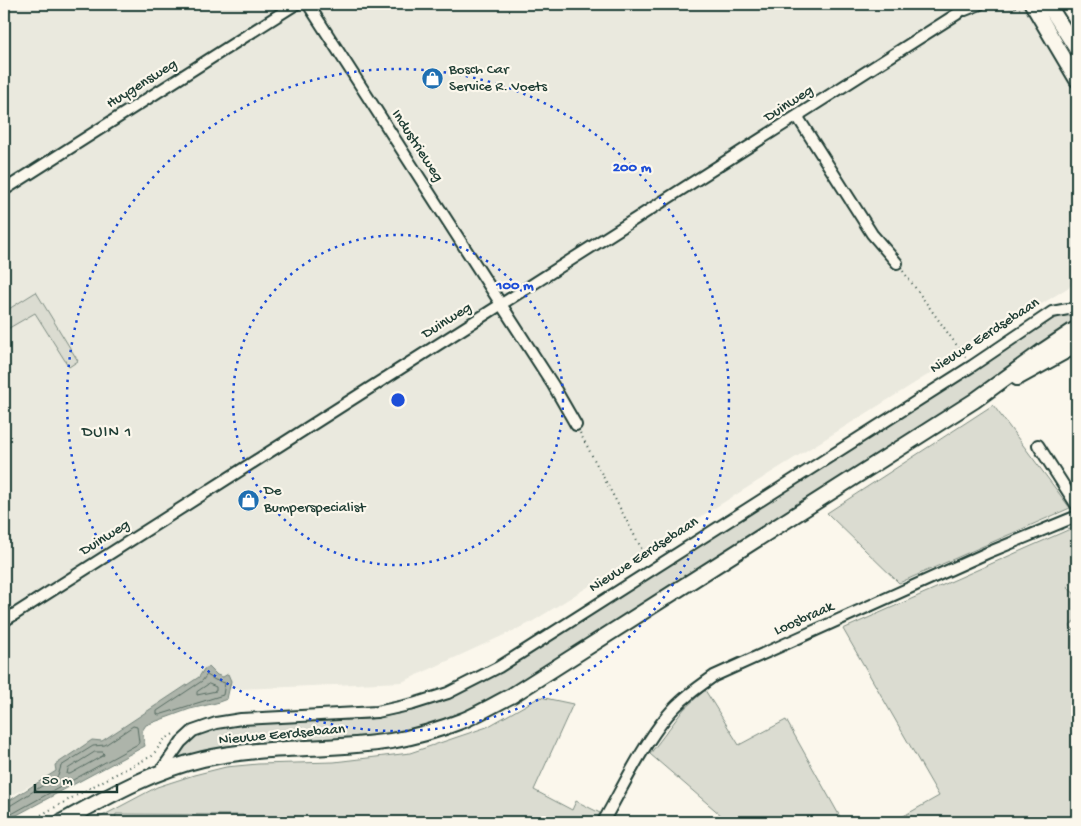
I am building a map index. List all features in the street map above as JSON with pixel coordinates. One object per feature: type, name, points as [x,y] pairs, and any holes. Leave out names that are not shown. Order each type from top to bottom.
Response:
[{"type":"main road","points":[[1032,4],[1077,80]]},
{"type":"main road","points":[[1048,4],[1077,50]]},
{"type":"main road","name":"Nieuwe Eerdsebaan","points":[[61,822],[124,788],[160,772],[196,761],[231,754],[391,740],[427,732],[464,720],[511,696],[974,401],[1077,328]]},
{"type":"main road","name":"Nieuwe Eerdsebaan","points":[[974,401],[1077,345]]},
{"type":"street","name":"Huygensweg","points":[[4,190],[296,4]]},
{"type":"street","name":"Industrieweg","points":[[308,4],[576,425]]},
{"type":"street","name":"Duinweg","points":[[4,621],[957,14],[969,4]]},
{"type":"street","name":"Duinweg","points":[[957,14],[980,4]]},
{"type":"street","points":[[797,116],[872,234],[897,263]]},
{"type":"street","name":"Nieuwe Eerdsebaan","points":[[160,772],[181,742],[193,731],[216,723],[241,719],[376,712],[414,704],[448,693],[499,666],[972,366],[1052,312],[1068,308],[1077,311]]},
{"type":"street","points":[[1038,444],[1077,506]]},
{"type":"street","name":"Loosbraak","points":[[603,822],[642,754],[667,716],[692,691],[714,676],[987,552],[1077,516]]},
{"type":"path","points":[[897,263],[972,366]]},
{"type":"path","points":[[576,425],[652,569]]},
{"type":"path","points":[[28,822],[152,756],[164,740],[173,733],[193,731]]},
{"type":"shaded area","points":[[4,4],[1055,4],[1077,39],[1077,282],[530,623],[402,682],[218,690],[149,717],[4,800]]},
{"type":"shaded area","points":[[36,292],[78,361],[69,367],[35,313],[4,331],[4,312]]},
{"type":"shaded area","points":[[1066,314],[1077,315],[1077,324],[1004,373],[485,703],[450,718],[384,736],[242,745],[175,760],[189,738],[203,731],[250,724],[371,719],[412,711],[457,695],[510,666],[1053,319]]},
{"type":"shaded area","points":[[993,405],[1070,508],[899,583],[827,513]]},
{"type":"shaded area","points":[[1077,526],[1077,576],[1067,587],[1077,596],[1077,618],[1070,626],[1077,633],[1077,822],[893,822],[939,796],[843,629]]},
{"type":"shaded area","points":[[705,690],[739,745],[786,720],[843,822],[729,822],[650,754],[684,709]]},
{"type":"shaded area","points":[[540,697],[573,704],[534,790],[572,810],[576,801],[600,813],[595,822],[245,822],[243,815],[116,814],[115,822],[91,822],[157,787],[226,767],[258,764],[334,762],[410,753],[487,727]]},
{"type":"water","points":[[209,667],[217,675],[223,677],[228,674],[231,681],[227,699],[190,709],[146,725],[142,731],[145,746],[4,822],[4,804],[56,771],[55,765],[92,740],[102,741],[199,677],[204,669]]},
{"type":"place","name":"Bosch Car Service R. Voets","points":[[433,79]]},
{"type":"place","name":"De Bumperspecialist","points":[[248,500]]},
{"type":"district","name":"DUIN 1","points":[[107,433]]}]
